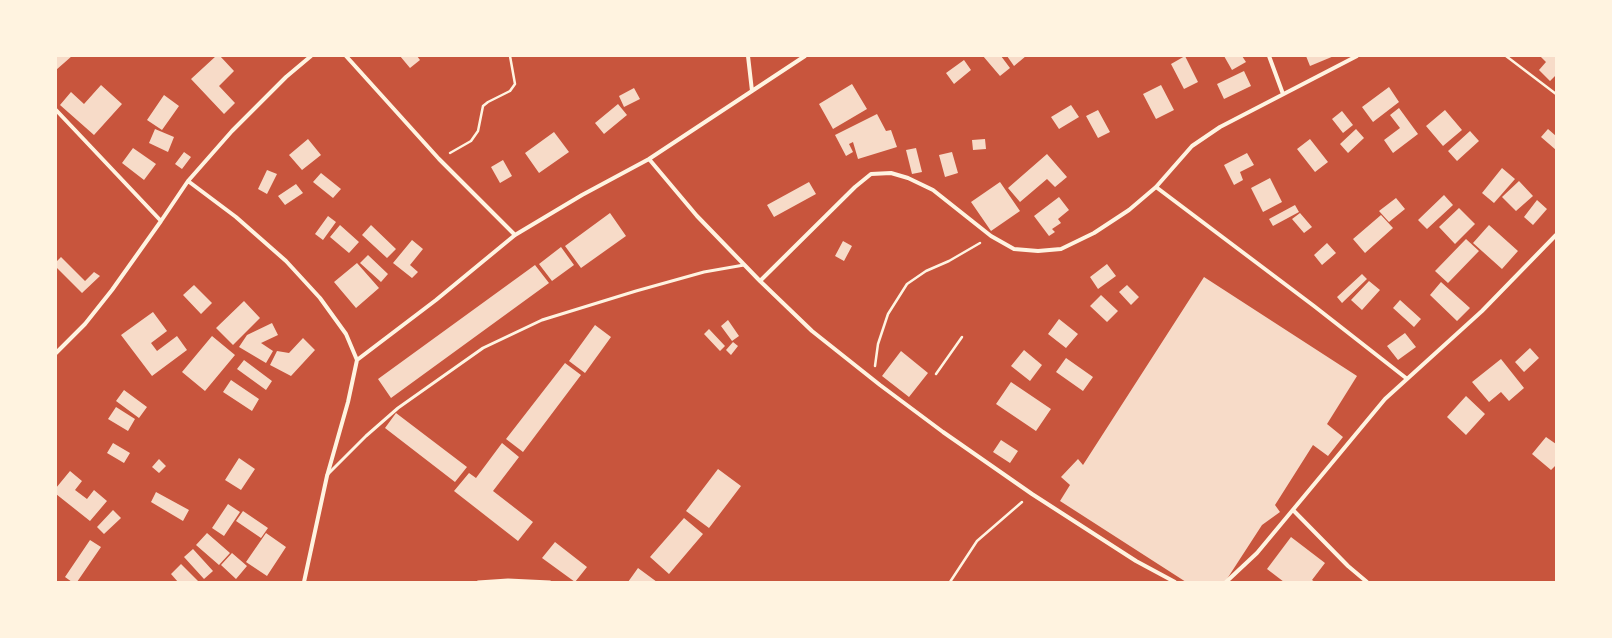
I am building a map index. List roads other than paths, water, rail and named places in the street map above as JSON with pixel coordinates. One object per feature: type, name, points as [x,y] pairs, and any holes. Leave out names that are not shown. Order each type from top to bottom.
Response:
[{"type":"street","points":[[56,353],[85,324],[108,296],[188,181],[232,131],[275,87],[311,56]]},
{"type":"street","points":[[346,56],[439,159],[515,235]]},
{"type":"street","points":[[748,56],[752,91]]},
{"type":"street","points":[[357,360],[436,300],[515,235],[582,195],[649,159],[805,56]]},
{"type":"street","points":[[1270,56],[1283,94]]},
{"type":"street","points":[[760,281],[855,187],[871,174],[890,173],[908,178],[933,190],[991,236],[1014,249],[1038,251],[1060,248],[1094,233],[1129,210],[1156,187],[1192,146],[1220,127],[1357,56]]},
{"type":"street","points":[[56,110],[161,221]]},
{"type":"street","points":[[649,159],[697,216],[760,281],[812,331],[880,386],[1032,494],[1136,562],[1176,582]]},
{"type":"street","points":[[188,181],[236,217],[286,261],[320,298],[346,334],[357,360],[348,402],[327,476],[304,582]]},
{"type":"street","points":[[1156,187],[1314,306],[1406,378]]},
{"type":"street","points":[[1226,582],[1257,553],[1385,399],[1406,378],[1482,311],[1556,235]]},
{"type":"street","points":[[1293,510],[1348,566],[1367,582]]},
{"type":"lane","points":[[327,476],[366,436],[398,408],[483,348],[542,320],[704,272],[744,265]]},
{"type":"lane","points":[[478,582],[508,580],[550,582]]}]
